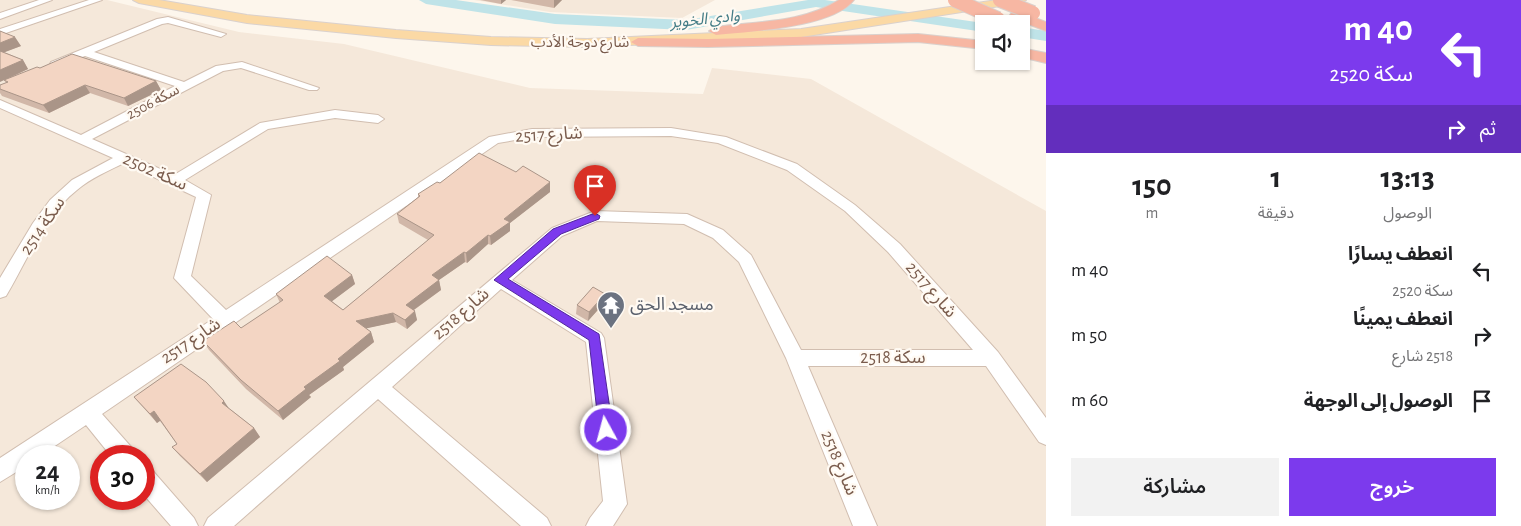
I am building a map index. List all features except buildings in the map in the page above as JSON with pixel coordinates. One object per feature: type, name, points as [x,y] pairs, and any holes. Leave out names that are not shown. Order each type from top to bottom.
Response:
[{"type":"highway","points":[[716,31],[808,18],[834,9],[848,0]]},
{"type":"highway","points":[[954,0],[993,15]]},
{"type":"highway","points":[[981,0],[1001,15]]},
{"type":"highway","points":[[1000,0],[1046,18]]},
{"type":"highway","points":[[1030,25],[1046,27]]},
{"type":"highway","points":[[1030,32],[1046,40]]},
{"type":"highway","points":[[638,42],[708,44],[918,38],[975,44]]},
{"type":"highway","points":[[1030,54],[1046,58]]},
{"type":"main road","name":"شارع دوحة الأدب","points":[[139,0],[246,19],[442,38],[491,41],[638,42],[801,33],[1020,0]]},
{"type":"main road","name":"شارع دوحة الأدب","points":[[170,0],[206,3],[344,22],[451,31],[575,34],[716,31],[800,25],[954,0]]},
{"type":"street","points":[[0,16],[48,0]]},
{"type":"street","points":[[0,32],[86,1],[98,0]]},
{"type":"street","points":[[42,70],[152,24],[168,20],[221,34]]},
{"type":"street","name":"سكة 2506","points":[[84,52],[185,86]]},
{"type":"street","points":[[185,86],[220,68],[242,65],[314,88]]},
{"type":"street","name":"سكة 2506","points":[[82,139],[185,86]]},
{"type":"street","name":"2502 سكة","points":[[0,104],[175,180],[204,196],[182,278],[224,319]]},
{"type":"street","points":[[175,180],[264,126],[335,114],[378,119]]},
{"type":"street","name":"2517 شارع","points":[[0,470],[494,140],[532,133],[671,132],[721,140],[792,167],[850,208],[894,248],[991,358],[1046,435]]},
{"type":"street","name":"سكة 2514","points":[[0,292],[64,193],[89,176],[124,158]]},
{"type":"street","name":"2518 شارع","points":[[216,526],[557,232],[595,216],[687,219],[718,234],[745,258],[795,358],[865,526]]},
{"type":"street","points":[[500,280],[595,338],[615,504],[598,526]]},
{"type":"street","name":"سكة 2518","points":[[795,358],[991,358]]},
{"type":"street","points":[[378,387],[539,526]]},
{"type":"street","points":[[87,412],[116,445]]},
{"type":"street","points":[[155,491],[186,526]]},
{"type":"shaded area","points":[[0,0],[107,0],[239,32],[344,44],[530,88],[703,94],[712,68],[811,79],[1046,211],[1046,526],[0,526]]},
{"type":"shaded area","points":[[474,0],[715,0],[682,18],[550,12]]},
{"type":"waterway","name":"وادي الخوير","points":[[426,0],[555,19],[686,25],[816,3],[975,26]]},
{"type":"waterway","name":"وادي الخوير","points":[[1030,33],[1046,36]]},
{"type":"place","name":"مسجد الحق","points":[[611,329]]},
{"type":"route","points":[[595,216],[557,232],[500,280],[595,338],[606,430]]}]
